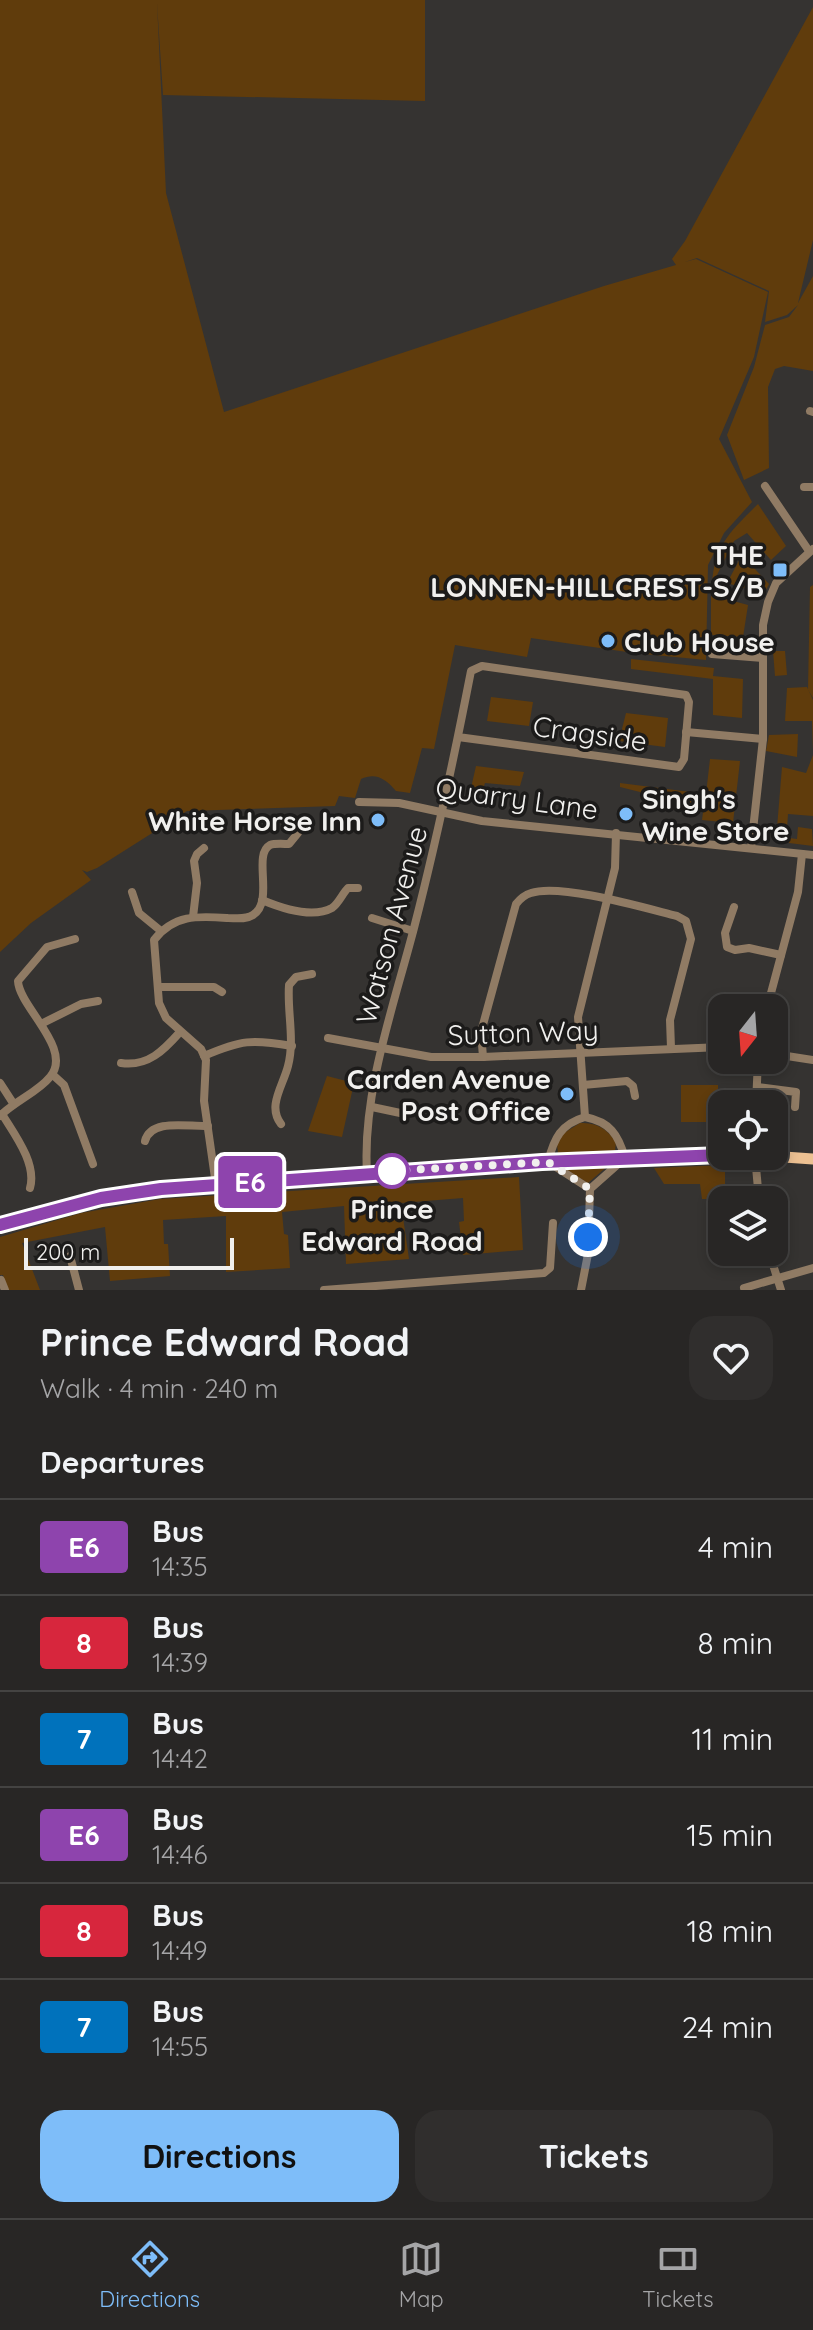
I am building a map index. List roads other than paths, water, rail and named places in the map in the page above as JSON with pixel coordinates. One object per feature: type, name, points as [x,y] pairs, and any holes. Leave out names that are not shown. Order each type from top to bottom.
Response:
[{"type":"main road","points":[[0,1224],[113,1196],[216,1185],[548,1162],[708,1155]]},
{"type":"main road","points":[[788,1157],[813,1159]]},
{"type":"street","points":[[751,848],[763,739],[763,625],[776,583],[811,550],[765,486]]},
{"type":"street","points":[[712,654],[763,658]]},
{"type":"street","name":"Watson Avenue","points":[[367,1173],[365,1140],[388,1015],[443,812],[471,671],[482,666],[686,695],[689,702],[686,732]]},
{"type":"street","points":[[686,732],[763,739]]},
{"type":"street","name":"Cragside","points":[[458,737],[679,767],[684,759],[686,732]]},
{"type":"street","name":"Quarry Lane","points":[[359,802],[399,803],[482,821],[813,855]]},
{"type":"street","points":[[216,1185],[204,1101],[206,1060],[201,1049],[166,1018],[159,1003],[154,940],[161,931],[182,917],[241,919],[254,915],[262,900],[267,847],[289,844],[298,833]]},
{"type":"street","points":[[585,1117],[578,1017],[615,868],[616,833]]},
{"type":"street","points":[[193,917],[197,883],[194,861],[204,848]]},
{"type":"street","points":[[771,994],[798,892],[802,854]]},
{"type":"street","points":[[262,900],[290,912],[329,910],[348,888],[358,888]]},
{"type":"street","points":[[483,1057],[481,1032],[516,904],[533,892],[545,891],[608,898],[686,921],[691,939],[670,1020],[671,1048]]},
{"type":"street","points":[[132,892],[139,913],[161,931]]},
{"type":"street","points":[[734,907],[725,933],[727,947],[781,955]]},
{"type":"street","points":[[372,918],[413,931]]},
{"type":"street","points":[[30,1188],[34,1176],[19,1141],[1,1115],[53,1075],[56,1060],[41,1024],[18,989],[18,981],[47,947],[75,939]]},
{"type":"street","points":[[281,1124],[275,1116],[274,1107],[292,1046],[289,985],[296,977],[312,974]]},
{"type":"street","points":[[158,987],[219,986]]},
{"type":"street","points":[[41,1024],[81,1004],[98,1001]]},
{"type":"street","points":[[121,1063],[151,1059],[180,1032]]},
{"type":"street","name":"Sutton Way","points":[[328,1038],[431,1057],[708,1047]]},
{"type":"street","points":[[204,1056],[236,1042],[259,1040],[292,1046]]},
{"type":"street","points":[[788,1056],[813,1060]]},
{"type":"street","points":[[757,1074],[757,1090]]},
{"type":"street","points":[[53,1075],[64,1085],[93,1164]]},
{"type":"street","points":[[583,1085],[627,1081],[633,1086],[635,1096]]},
{"type":"street","points":[[0,1083],[13,1103]]},
{"type":"street","points":[[757,1087],[796,1092],[795,1107]]},
{"type":"street","points":[[372,1107],[405,1114]]},
{"type":"street","points":[[581,1290],[588,1254],[590,1189],[625,1158],[620,1141],[611,1127],[597,1119],[585,1117],[570,1122],[560,1130],[548,1162],[590,1189]]},
{"type":"street","points":[[145,1141],[147,1132],[155,1127],[208,1126]]},
{"type":"street","points":[[324,1290],[548,1272],[553,1223]]},
{"type":"street","points":[[70,1256],[79,1290]]},
{"type":"street","points":[[773,1266],[781,1290]]},
{"type":"street","points":[[744,1288],[813,1268]]},
{"type":"street","points":[[496,1278],[497,1290]]},
{"type":"street","points":[[1,1280],[5,1290]]},
{"type":"place","name":"THE LONNEN-HILLCREST-S/B","points":[[780,570]]},
{"type":"place","name":"Club House","points":[[608,641]]},
{"type":"place","name":"Singh's Wine Store","points":[[626,814]]},
{"type":"place","name":"White Horse Inn","points":[[378,820]]},
{"type":"place","name":"Carden Avenue Post Office","points":[[567,1094]]},
{"type":"place","name":"Prince Edward Road","points":[[392,1171]]}]
